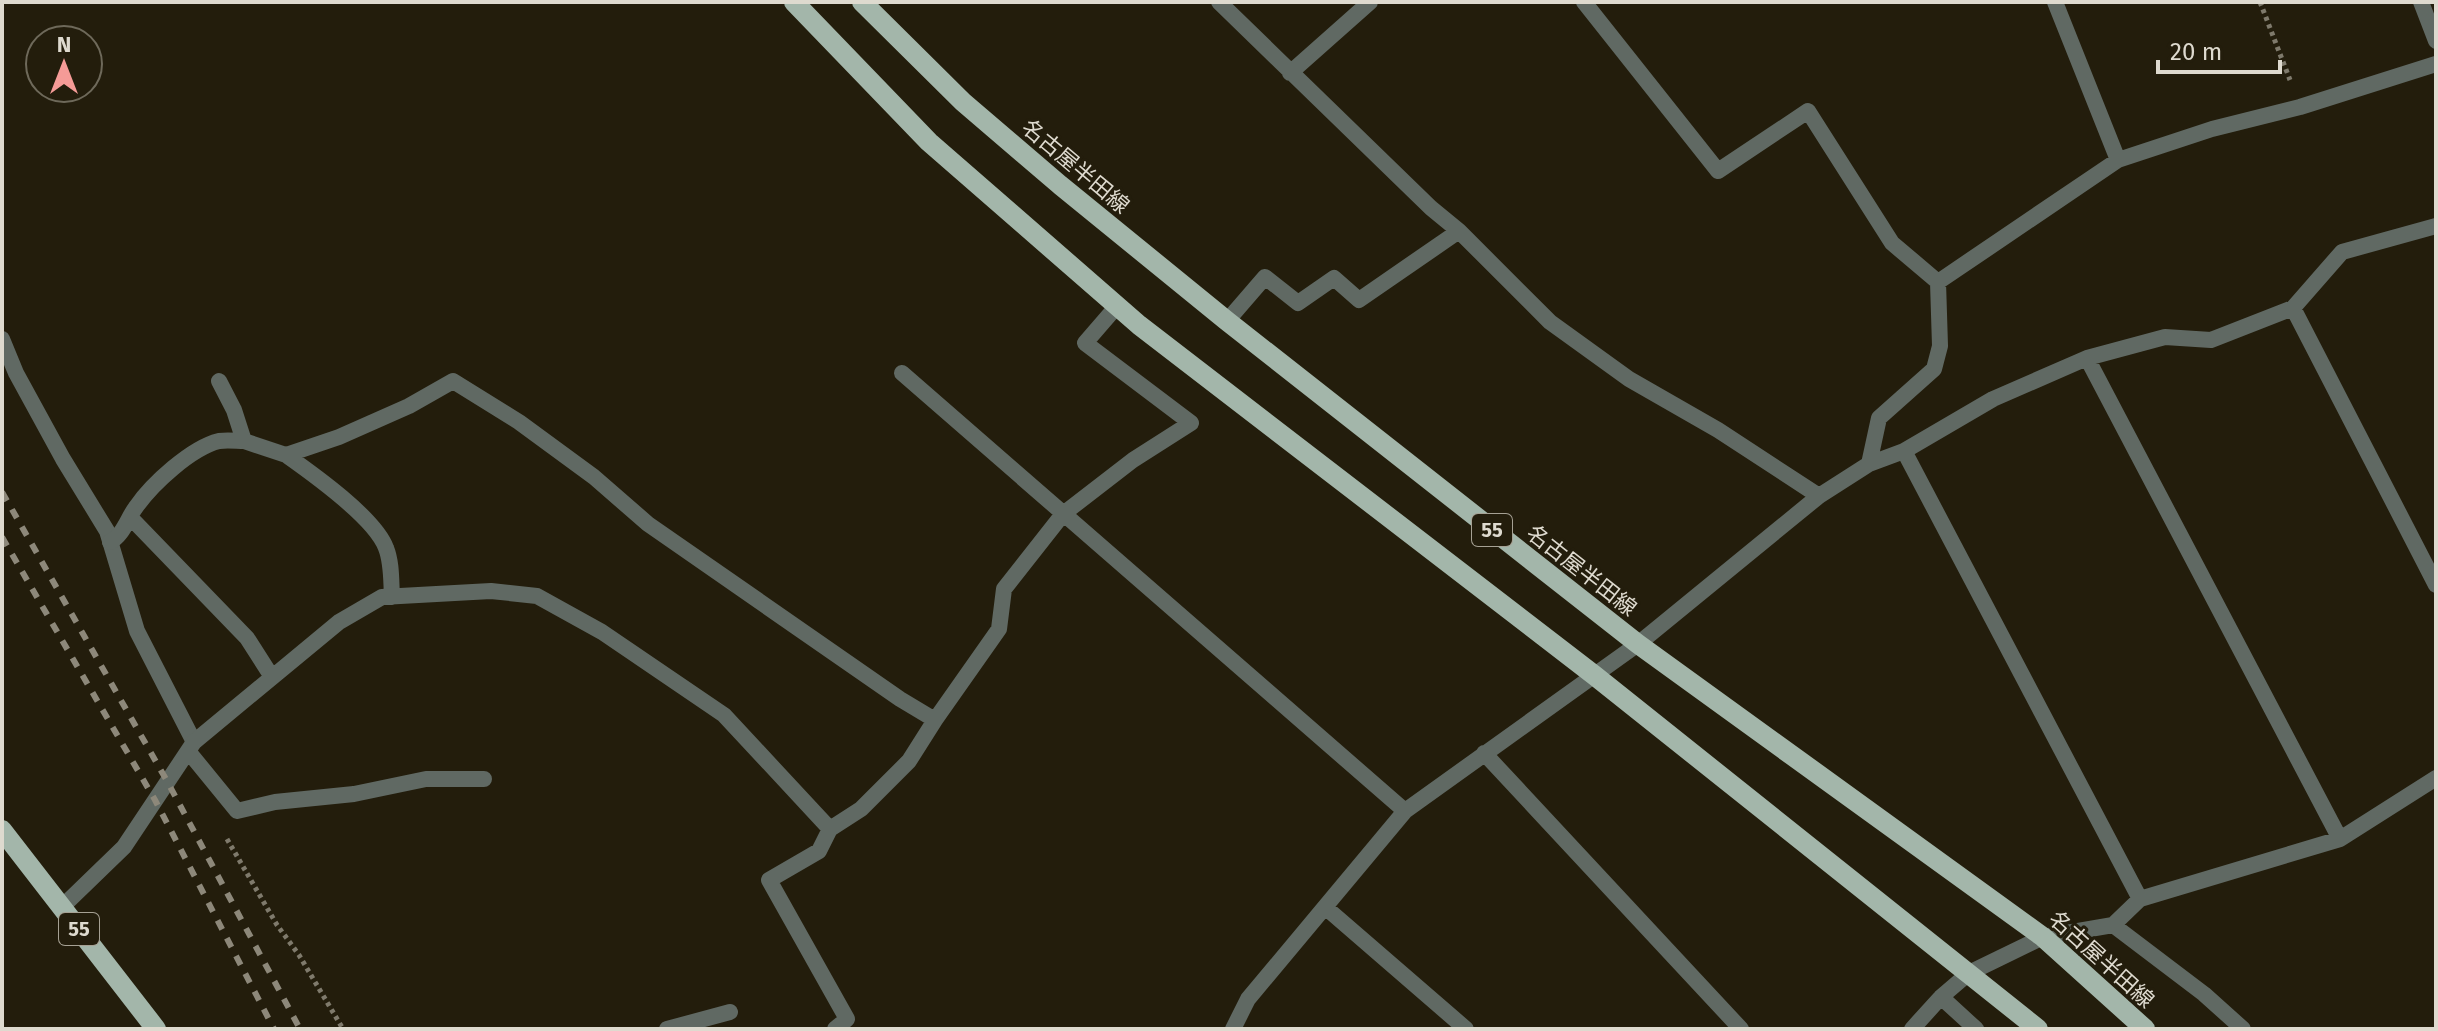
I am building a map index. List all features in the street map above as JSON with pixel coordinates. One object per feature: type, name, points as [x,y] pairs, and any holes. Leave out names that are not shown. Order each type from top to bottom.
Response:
[{"type":"main road","name":"55","points":[[794,2],[929,142],[1117,306],[1594,675],[2038,1029]]},
{"type":"main road","name":"名古屋半田線","points":[[862,2],[963,102],[1227,321],[1638,644],[2043,937],[2145,1029]]},
{"type":"main road","name":"55","points":[[2,830],[156,1029]]},
{"type":"street","points":[[1219,2],[1550,322],[1629,379],[1718,430],[1819,496]]},
{"type":"street","points":[[1290,73],[1370,2]]},
{"type":"street","points":[[1584,2],[1718,171],[1808,111],[1892,243],[1938,282],[1940,346],[1934,369],[1879,418],[1869,464]]},
{"type":"street","points":[[2055,2],[2118,160]]},
{"type":"street","points":[[2421,2],[2436,41]]},
{"type":"street","points":[[1938,282],[2118,160],[2212,129],[2300,107],[2436,64]]},
{"type":"street","points":[[1233,1029],[1248,999],[1405,811],[1638,644],[1819,496],[1869,464],[1904,451],[1993,399],[2087,358],[2165,337],[2211,340],[2293,308],[2342,252],[2436,226]]},
{"type":"street","points":[[1227,321],[1265,277],[1298,303],[1334,278],[1359,300],[1459,231]]},
{"type":"street","points":[[835,1029],[847,1019],[769,880],[819,851],[830,829],[861,809],[909,761],[999,629],[1004,589],[1063,514],[1133,460],[1191,423],[1085,343],[1117,306]]},
{"type":"street","points":[[2293,308],[2436,585]]},
{"type":"street","points":[[2,339],[16,373],[63,459],[107,531],[137,631],[191,747],[237,811],[275,802],[354,794],[426,779],[484,779]]},
{"type":"street","points":[[2087,358],[2340,839]]},
{"type":"street","points":[[902,373],[1405,811]]},
{"type":"street","points":[[219,381],[234,410],[244,441]]},
{"type":"street","points":[[286,455],[339,437],[409,406],[453,381],[519,422],[594,477],[648,524],[935,720]]},
{"type":"street","points":[[110,542],[119,537],[135,507],[156,482],[198,451],[219,441],[244,441],[286,455],[339,494],[385,545],[392,597]]},
{"type":"street","points":[[1904,451],[2140,899]]},
{"type":"street","points":[[130,517],[247,638],[272,677]]},
{"type":"street","points":[[62,907],[124,847],[191,747],[339,622],[382,597],[491,591],[537,596],[602,632],[724,715],[830,829]]},
{"type":"street","points":[[1484,753],[1741,1029]]},
{"type":"street","points":[[1912,1029],[1941,997],[1969,973],[2043,937],[2113,925],[2140,899],[2340,839],[2436,778]]},
{"type":"street","points":[[1325,907],[1466,1029]]},
{"type":"street","points":[[2113,925],[2204,994],[2243,1029]]},
{"type":"street","points":[[1941,997],[1976,1029]]},
{"type":"street","points":[[667,1029],[730,1012]]},
{"type":"path","points":[[2260,2],[2300,107]]},
{"type":"path","points":[[222,829],[277,925],[299,955],[343,1029]]},
{"type":"railway","points":[[2,492],[167,781],[300,1029]]},
{"type":"railway","points":[[2,537],[155,800],[274,1029]]}]
